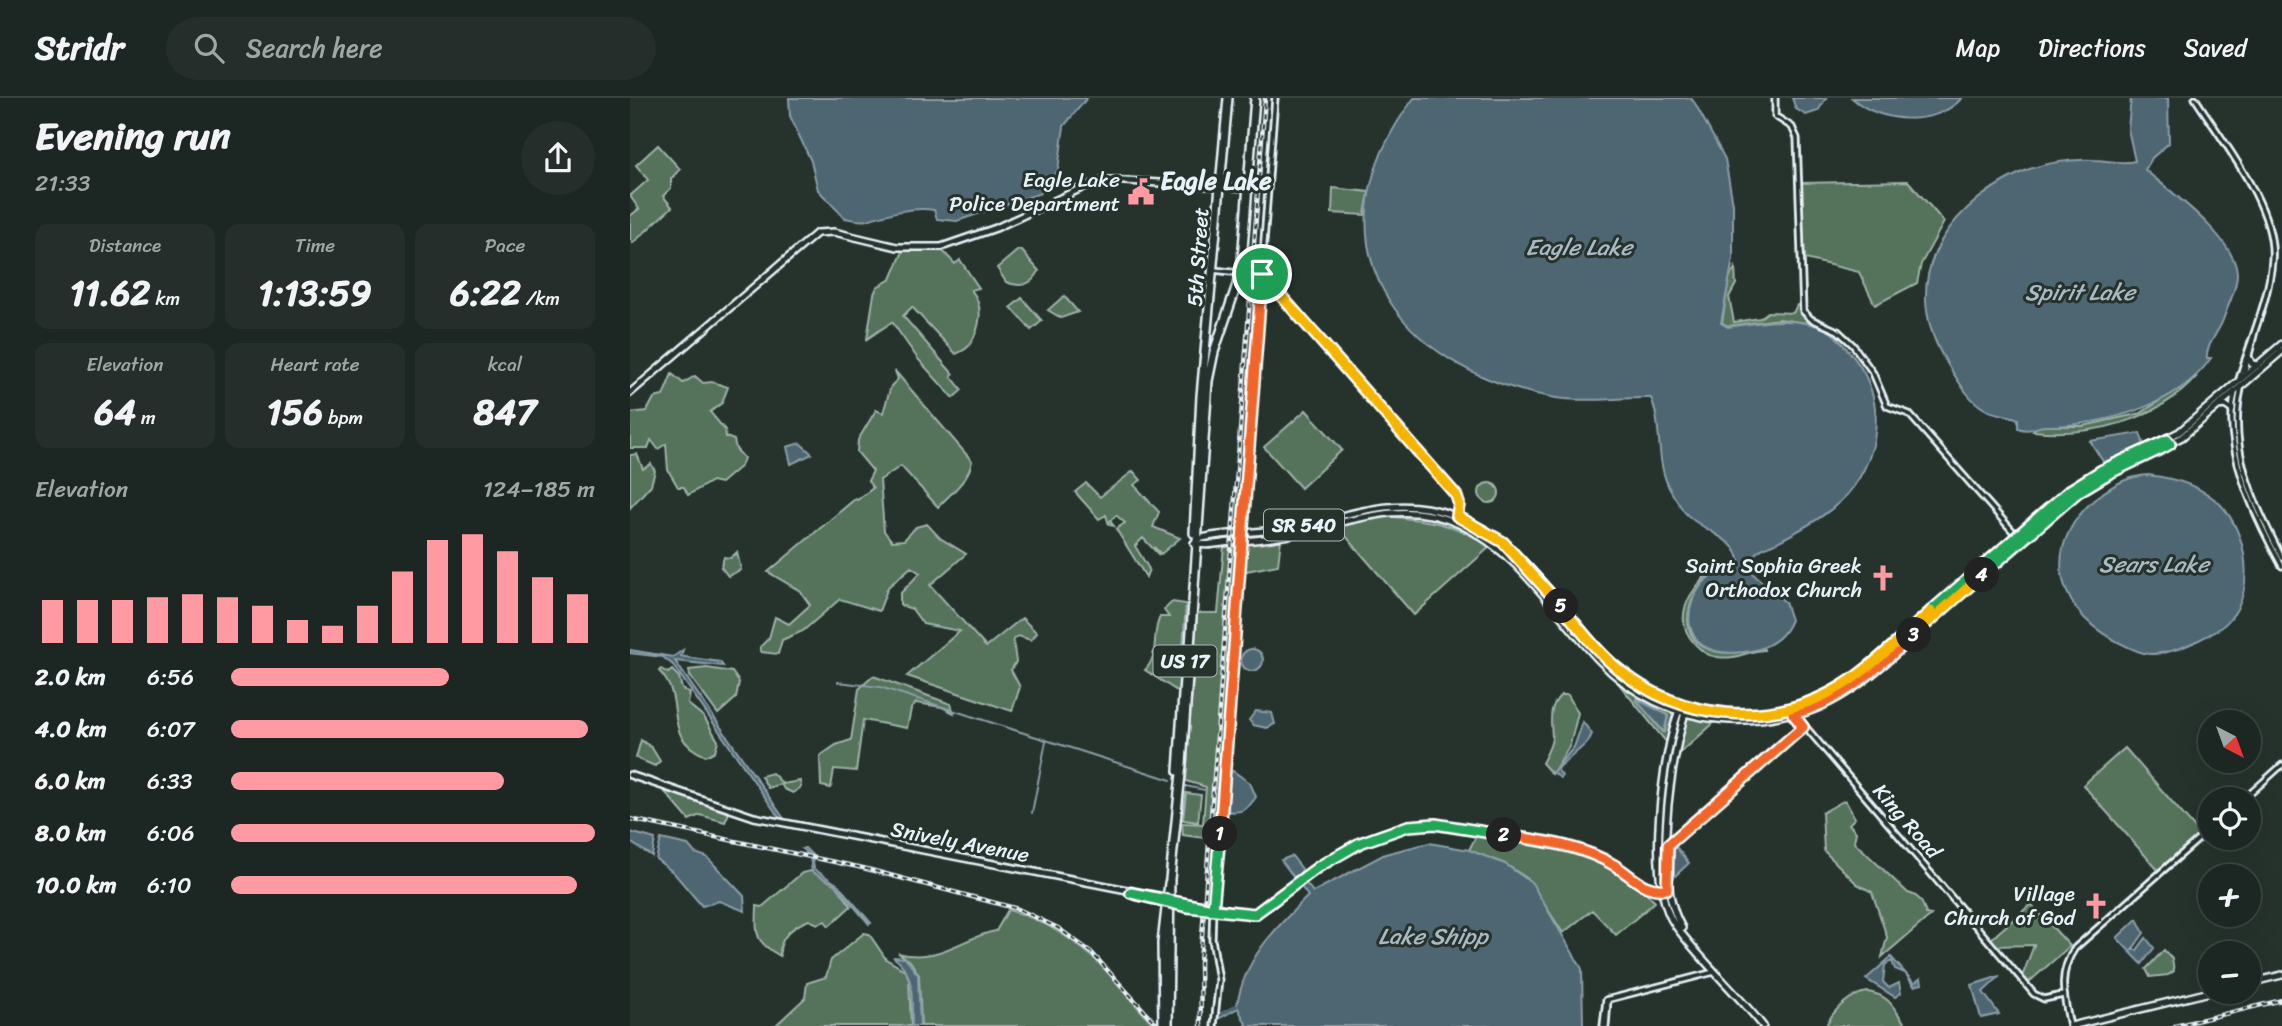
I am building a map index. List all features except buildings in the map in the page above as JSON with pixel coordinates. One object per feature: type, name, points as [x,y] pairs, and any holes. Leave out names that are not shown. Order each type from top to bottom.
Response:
[{"type":"highway","name":"5th Street","points":[[1206,377],[1228,98]]},
{"type":"highway","name":"US 17","points":[[1166,1026],[1168,901],[1197,542],[1206,377],[1241,273],[1255,98]]},
{"type":"highway","points":[[1210,325],[1215,333],[1223,327]]},
{"type":"highway","name":"US 17","points":[[1187,661],[1193,620],[1192,570],[1197,542]]},
{"type":"main road","points":[[630,393],[817,233],[834,232],[898,247],[950,245],[1017,219],[1086,186],[1108,180],[1248,188]]},
{"type":"main road","name":"SR 540","points":[[1197,542],[1242,538],[1384,505],[1422,507],[1488,533],[1511,550],[1620,671],[1682,710],[1739,715],[1792,711],[1841,694],[1915,634],[1958,587],[2096,480],[2168,442],[2218,406],[2282,344]]},
{"type":"main road","name":"SR 540","points":[[2168,442],[2282,351]]},
{"type":"main road","points":[[2249,358],[2252,365],[2258,365]]},
{"type":"main road","points":[[2218,406],[2225,405],[2232,410]]},
{"type":"main road","name":"SR 540","points":[[1792,711],[1843,686],[1934,613],[2019,539]]},
{"type":"main road","points":[[1885,660],[1898,648],[1897,642]]},
{"type":"main road","points":[[1682,710],[1665,759],[1661,821],[1664,890],[1688,939],[1763,1026]]},
{"type":"main road","points":[[1664,890],[1671,765],[1682,710]]},
{"type":"main road","name":"Snively Avenue","points":[[630,775],[735,812],[784,824],[1168,901]]},
{"type":"main road","points":[[1661,821],[1668,843]]},
{"type":"main road","points":[[2261,980],[2282,975]]},
{"type":"main road","points":[[2070,1026],[2198,995]]},
{"type":"street","points":[[1214,1025],[1219,981],[1212,939],[1213,909],[1275,98]]},
{"type":"street","points":[[1775,98],[1775,116],[1792,127],[1798,140],[1803,311],[1850,341],[1873,373],[1887,406],[1909,414],[2019,539]]},
{"type":"street","points":[[2195,98],[2261,205],[2269,227],[2272,268],[2232,410],[2233,443],[2238,466],[2282,566]]},
{"type":"street","points":[[1248,188],[1268,189]]},
{"type":"street","points":[[1214,270],[1262,274],[1456,495],[1459,504],[1456,519]]},
{"type":"street","points":[[2255,329],[2240,384],[2235,426],[2237,450],[2282,558]]},
{"type":"street","name":"King Road","points":[[1792,711],[2034,994],[2044,999],[2063,995]]},
{"type":"street","points":[[1668,843],[1803,727]]},
{"type":"street","points":[[2257,787],[2282,765]]},
{"type":"street","name":"Snively Avenue","points":[[1168,901],[1255,914],[1305,876],[1360,843],[1408,826],[1426,824],[1566,845],[1610,863],[1643,887],[1664,890]]},
{"type":"street","points":[[2070,1026],[2063,995],[2063,974],[2076,948],[2198,840]]},
{"type":"street","points":[[1605,1026],[1607,999],[1716,971]]},
{"type":"green space","points":[[658,145],[680,169],[671,179],[671,188],[663,196],[672,207],[633,243],[630,239],[630,216],[639,209],[630,196],[648,180],[636,165]]},
{"type":"green space","points":[[1908,181],[1944,222],[1921,264],[1917,283],[1875,305],[1859,272],[1801,258],[1800,183]]},
{"type":"green space","points":[[1333,188],[1369,192],[1365,215],[1332,213]]},
{"type":"green space","points":[[940,248],[955,264],[960,260],[979,288],[971,290],[978,303],[980,317],[973,338],[967,348],[956,354],[912,307],[903,316],[953,374],[951,376],[962,390],[953,398],[918,359],[892,322],[867,339],[874,294],[877,287],[891,279],[904,249]]},
{"type":"green space","points":[[1018,250],[1022,251],[1039,271],[1033,279],[1021,285],[1006,282],[997,268]]},
{"type":"green space","points":[[1735,268],[1736,284],[1729,297],[1734,322],[1760,318],[1768,312],[1793,313],[1797,305],[1822,325],[1779,319],[1728,326],[1722,323],[1729,278]]},
{"type":"green space","points":[[1064,296],[1078,312],[1061,318],[1048,310]]},
{"type":"green space","points":[[1022,298],[1042,321],[1031,330],[1011,307]]},
{"type":"green space","points":[[895,371],[972,461],[963,480],[938,507],[901,466],[880,480],[884,531],[892,541],[904,540],[916,527],[927,524],[940,538],[966,554],[930,585],[986,647],[1022,618],[1037,633],[1031,640],[1018,636],[1013,640],[1016,662],[1011,670],[1020,687],[1012,711],[907,676],[960,631],[923,624],[912,609],[900,605],[900,594],[920,573],[911,567],[888,587],[879,611],[840,599],[803,631],[782,640],[778,654],[761,652],[760,647],[769,638],[775,617],[789,624],[810,605],[800,591],[768,572],[855,499],[873,488],[868,481],[873,471],[857,452],[858,440],[876,410],[883,413],[891,386],[898,379]]},
{"type":"green space","points":[[672,374],[683,383],[695,376],[703,383],[713,382],[728,387],[722,403],[710,412],[725,430],[726,437],[734,440],[736,449],[744,458],[741,466],[721,483],[712,481],[688,495],[684,487],[678,487],[668,470],[666,444],[658,449],[651,440],[648,448],[630,448],[630,413],[647,411],[654,398],[663,396]]},
{"type":"green space","points":[[2197,376],[2181,392],[2163,404],[2122,423],[2078,431],[2033,431],[2037,426],[2083,426],[2141,413]]},
{"type":"green space","points":[[1306,410],[1342,450],[1301,488],[1264,447]]},
{"type":"green space","points":[[637,454],[643,469],[651,464],[655,471],[651,485],[630,508],[630,455]]},
{"type":"green space","points":[[1133,471],[1141,480],[1134,485],[1159,512],[1153,527],[1180,538],[1161,554],[1154,547],[1159,555],[1143,538],[1135,546],[1149,569],[1146,577],[1116,529],[1125,523],[1116,515],[1110,521],[1114,526],[1109,525],[1106,515],[1099,519],[1075,492],[1086,483],[1100,497]]},
{"type":"green space","points":[[1485,483],[1493,483],[1499,493],[1493,503],[1485,503],[1479,497],[1479,489]]},
{"type":"green space","points":[[1382,516],[1451,527],[1491,546],[1414,615],[1338,527]]},
{"type":"green space","points":[[1281,539],[1278,565],[1241,572],[1243,544]]},
{"type":"green space","points":[[1241,544],[1213,839],[1183,835],[1182,823],[1203,824],[1206,787],[1186,781],[1197,613],[1218,613],[1224,546]]},
{"type":"green space","points":[[737,552],[741,570],[728,576],[721,567],[724,557],[731,558]]},
{"type":"green space","points":[[1711,570],[1717,571],[1700,586],[1690,607],[1688,619],[1695,639],[1704,647],[1719,652],[1741,652],[1763,647],[1764,650],[1725,658],[1713,656],[1700,649],[1688,634],[1684,624],[1686,605]]},
{"type":"green space","points":[[1172,602],[1186,604],[1180,693],[1145,670],[1154,651],[1157,624],[1160,617],[1169,617],[1164,610]]},
{"type":"green space","points":[[707,668],[732,672],[739,682],[736,698],[718,714],[690,676],[689,670]]},
{"type":"green space","points":[[661,669],[668,673],[672,670],[679,677],[682,689],[690,693],[688,704],[704,717],[718,741],[715,751],[706,756],[683,739],[678,728],[672,694],[659,671]]},
{"type":"green space","points":[[1610,673],[1645,700],[1674,714],[1667,743]],"holes":[[[1636,699],[1668,715],[1663,732]]]},
{"type":"green space","points":[[873,676],[951,704],[954,713],[942,707],[916,703],[911,709],[907,728],[863,720],[856,771],[834,769],[831,788],[821,786],[820,756],[836,745],[851,740],[859,689]]},
{"type":"green space","points":[[1561,695],[1568,695],[1578,713],[1570,745],[1552,774],[1542,763],[1552,740],[1552,709]]},
{"type":"green space","points":[[1686,718],[1716,721],[1677,756]]},
{"type":"green space","points":[[641,740],[652,748],[660,761],[655,766],[636,758]]},
{"type":"green space","points":[[2125,748],[2198,832],[2198,836],[2158,870],[2083,785]]},
{"type":"green space","points":[[772,773],[783,784],[800,781],[801,787],[793,793],[784,789],[781,784],[768,788],[761,776]]},
{"type":"green space","points":[[665,792],[729,813],[725,822],[700,815],[689,820]]},
{"type":"green space","points":[[1186,793],[1201,795],[1198,822],[1183,820]]},
{"type":"green space","points":[[1845,800],[1855,818],[1849,824],[1856,832],[1854,842],[1908,893],[1918,898],[1926,914],[1931,915],[1882,957],[1887,937],[1872,892],[1857,884],[1824,851],[1822,813]]},
{"type":"green space","points":[[1478,832],[1574,850],[1616,869],[1655,902],[1616,935],[1592,910],[1563,933],[1528,879],[1505,864],[1469,850]]},
{"type":"green space","points":[[811,871],[836,885],[851,906],[829,926],[825,921],[818,924],[809,920],[797,926],[784,938],[780,956],[765,946],[758,936],[757,906],[762,907],[802,873]]},
{"type":"green space","points":[[2031,904],[2070,946],[2028,983],[2022,977],[2034,945],[1994,946],[1990,940]]},
{"type":"green space","points":[[1008,910],[1036,920],[1075,943],[1109,973],[1156,1026],[921,1026],[919,975],[910,961],[898,953],[926,955],[996,931]]},
{"type":"green space","points":[[864,933],[869,934],[886,959],[906,971],[909,980],[911,1026],[775,1026],[805,998],[807,983],[826,977],[831,960]]},
{"type":"green space","points":[[2164,950],[2172,959],[2174,971],[2168,975],[2150,977],[2146,969]]},
{"type":"green space","points":[[1868,992],[1888,1000],[1907,1026],[1826,1026],[1843,1004],[1861,993]]},
{"type":"water","points":[[789,98],[1087,98],[1064,126],[1058,170],[1041,193],[957,221],[937,219],[934,210],[917,209],[859,221],[845,218],[818,190],[811,161],[790,116]]},
{"type":"water","name":"Eagle Lake","points":[[1414,98],[1691,98],[1696,105],[1725,159],[1733,204],[1733,259],[1721,323],[1728,327],[1791,321],[1804,322],[1828,330],[1859,365],[1868,381],[1876,416],[1871,451],[1864,469],[1847,495],[1820,517],[1759,550],[1752,559],[1751,572],[1785,602],[1791,620],[1783,634],[1774,642],[1752,651],[1730,653],[1709,648],[1694,636],[1689,619],[1696,594],[1713,574],[1739,564],[1738,555],[1726,541],[1690,517],[1670,490],[1661,462],[1657,418],[1651,398],[1556,398],[1498,383],[1450,359],[1411,328],[1383,290],[1369,248],[1368,200],[1383,150]]},
{"type":"water","points":[[1792,98],[1826,98],[1818,111],[1806,115],[1796,109]]},
{"type":"water","points":[[1852,98],[1962,98],[1938,114],[1908,119],[1877,113]]},
{"type":"water","name":"Spirit Lake","points":[[2131,98],[2168,98],[2169,143],[2152,158],[2145,170],[2200,216],[2225,245],[2237,273],[2232,297],[2208,349],[2207,358],[2211,358],[2197,375],[2180,389],[2138,410],[2115,417],[2029,430],[2018,428],[2018,419],[1987,410],[1972,399],[1948,365],[1933,335],[1926,307],[1927,279],[1935,253],[1949,229],[1968,208],[1992,189],[2020,173],[2066,161],[2135,161],[2128,129]]},
{"type":"water","points":[[2140,433],[2144,445],[2104,463],[2090,441]]},
{"type":"water","points":[[800,443],[812,454],[791,464],[787,447]]},
{"type":"water","name":"Sears Lake","points":[[2148,475],[2187,484],[2221,505],[2237,530],[2245,561],[2243,592],[2238,607],[2223,626],[2181,648],[2149,654],[2114,640],[2093,626],[2077,609],[2067,591],[2062,572],[2062,552],[2069,532],[2081,513],[2117,484]]},
{"type":"water","points":[[1248,649],[1256,649],[1263,656],[1263,664],[1256,671],[1248,671],[1241,664],[1241,656]]},
{"type":"water","points":[[630,650],[673,657],[683,650],[681,656],[720,662],[723,666],[675,661],[787,823],[783,823],[673,665],[663,657],[630,653]]},
{"type":"water","points":[[1636,700],[1668,715],[1664,732]]},
{"type":"water","points":[[1256,711],[1272,713],[1275,724],[1267,728],[1253,725],[1249,720]]},
{"type":"water","points":[[1583,722],[1592,734],[1588,742],[1557,769],[1562,776],[1560,778],[1553,772],[1574,747]]},
{"type":"water","points":[[1233,771],[1250,783],[1256,797],[1246,809],[1225,811],[1228,773]]},
{"type":"water","points":[[630,832],[655,839],[652,856],[630,842]]},
{"type":"water","points":[[661,839],[688,845],[695,853],[707,857],[744,896],[745,911],[719,901],[702,906],[674,873],[656,859]]},
{"type":"water","name":"Lake Shipp","points":[[1429,843],[1469,850],[1505,864],[1532,883],[1582,969],[1583,1026],[1247,1026],[1238,1008],[1216,1020],[1216,1016],[1237,1005],[1254,958],[1273,932],[1308,896],[1281,860],[1292,856],[1302,869],[1300,875],[1313,892],[1385,854]]},
{"type":"water","points":[[1676,847],[1689,863],[1673,878],[1672,851]]},
{"type":"water","points":[[805,848],[812,855],[814,869],[837,884],[871,923],[869,924],[836,885],[812,872],[810,856],[802,849]]},
{"type":"water","points":[[2137,919],[2144,933],[2132,950],[2137,950],[2146,938],[2154,948],[2142,964],[2117,938]]},
{"type":"water","points":[[893,957],[905,958],[918,975],[920,1026],[912,1026],[909,979],[901,964]]},
{"type":"water","points":[[1891,957],[1914,983],[1921,978],[1922,984],[1914,986],[1905,973],[1895,969],[1892,961],[1885,965],[1883,982],[1889,988],[1899,983],[1901,993],[1895,997],[1866,979]]},
{"type":"water","points":[[2000,976],[1983,992],[1999,1014],[1981,1018],[1972,985]]},
{"type":"waterway","points":[[838,682],[880,687],[1171,780]]},
{"type":"waterway","points":[[1032,813],[1046,741]]},
{"type":"waterway","points":[[1185,786],[1205,790]]},
{"type":"waterway","points":[[1217,1017],[1236,1006]]},
{"type":"railway","points":[[1201,1026],[1200,963],[1265,98]]},
{"type":"railway","points":[[630,819],[863,868],[1018,909],[1058,928],[1091,952],[1158,1026]]},
{"type":"railway","points":[[2175,1026],[2282,1000]]},
{"type":"place","name":"Eagle Lake Police Department","points":[[1141,192]]},
{"type":"place","name":"Saint Sophia Greek Orthodox Church","points":[[1883,578]]},
{"type":"place","name":"Village Church of God","points":[[2096,906]]},
{"type":"district","name":"Eagle Lake","points":[[1216,181]]},
{"type":"route","points":[[1262,274],[1213,909],[1131,893],[1187,907],[1244,915],[1255,914],[1313,870],[1358,844],[1408,826],[1426,824],[1541,840],[1581,849],[1610,863],[1648,890],[1667,889],[1668,845],[1803,727],[1793,714],[1824,703],[1852,688],[1867,676],[1915,634],[1931,617],[1931,611],[2070,490],[2102,470],[2167,440],[2170,444],[2078,492],[1915,634],[1916,631],[1931,617],[1933,612],[1931,611],[1843,686],[1812,702],[1783,710],[1739,715],[1708,712],[1660,696],[1620,671],[1599,651],[1503,542],[1457,516],[1459,504],[1456,495],[1262,274]]}]
